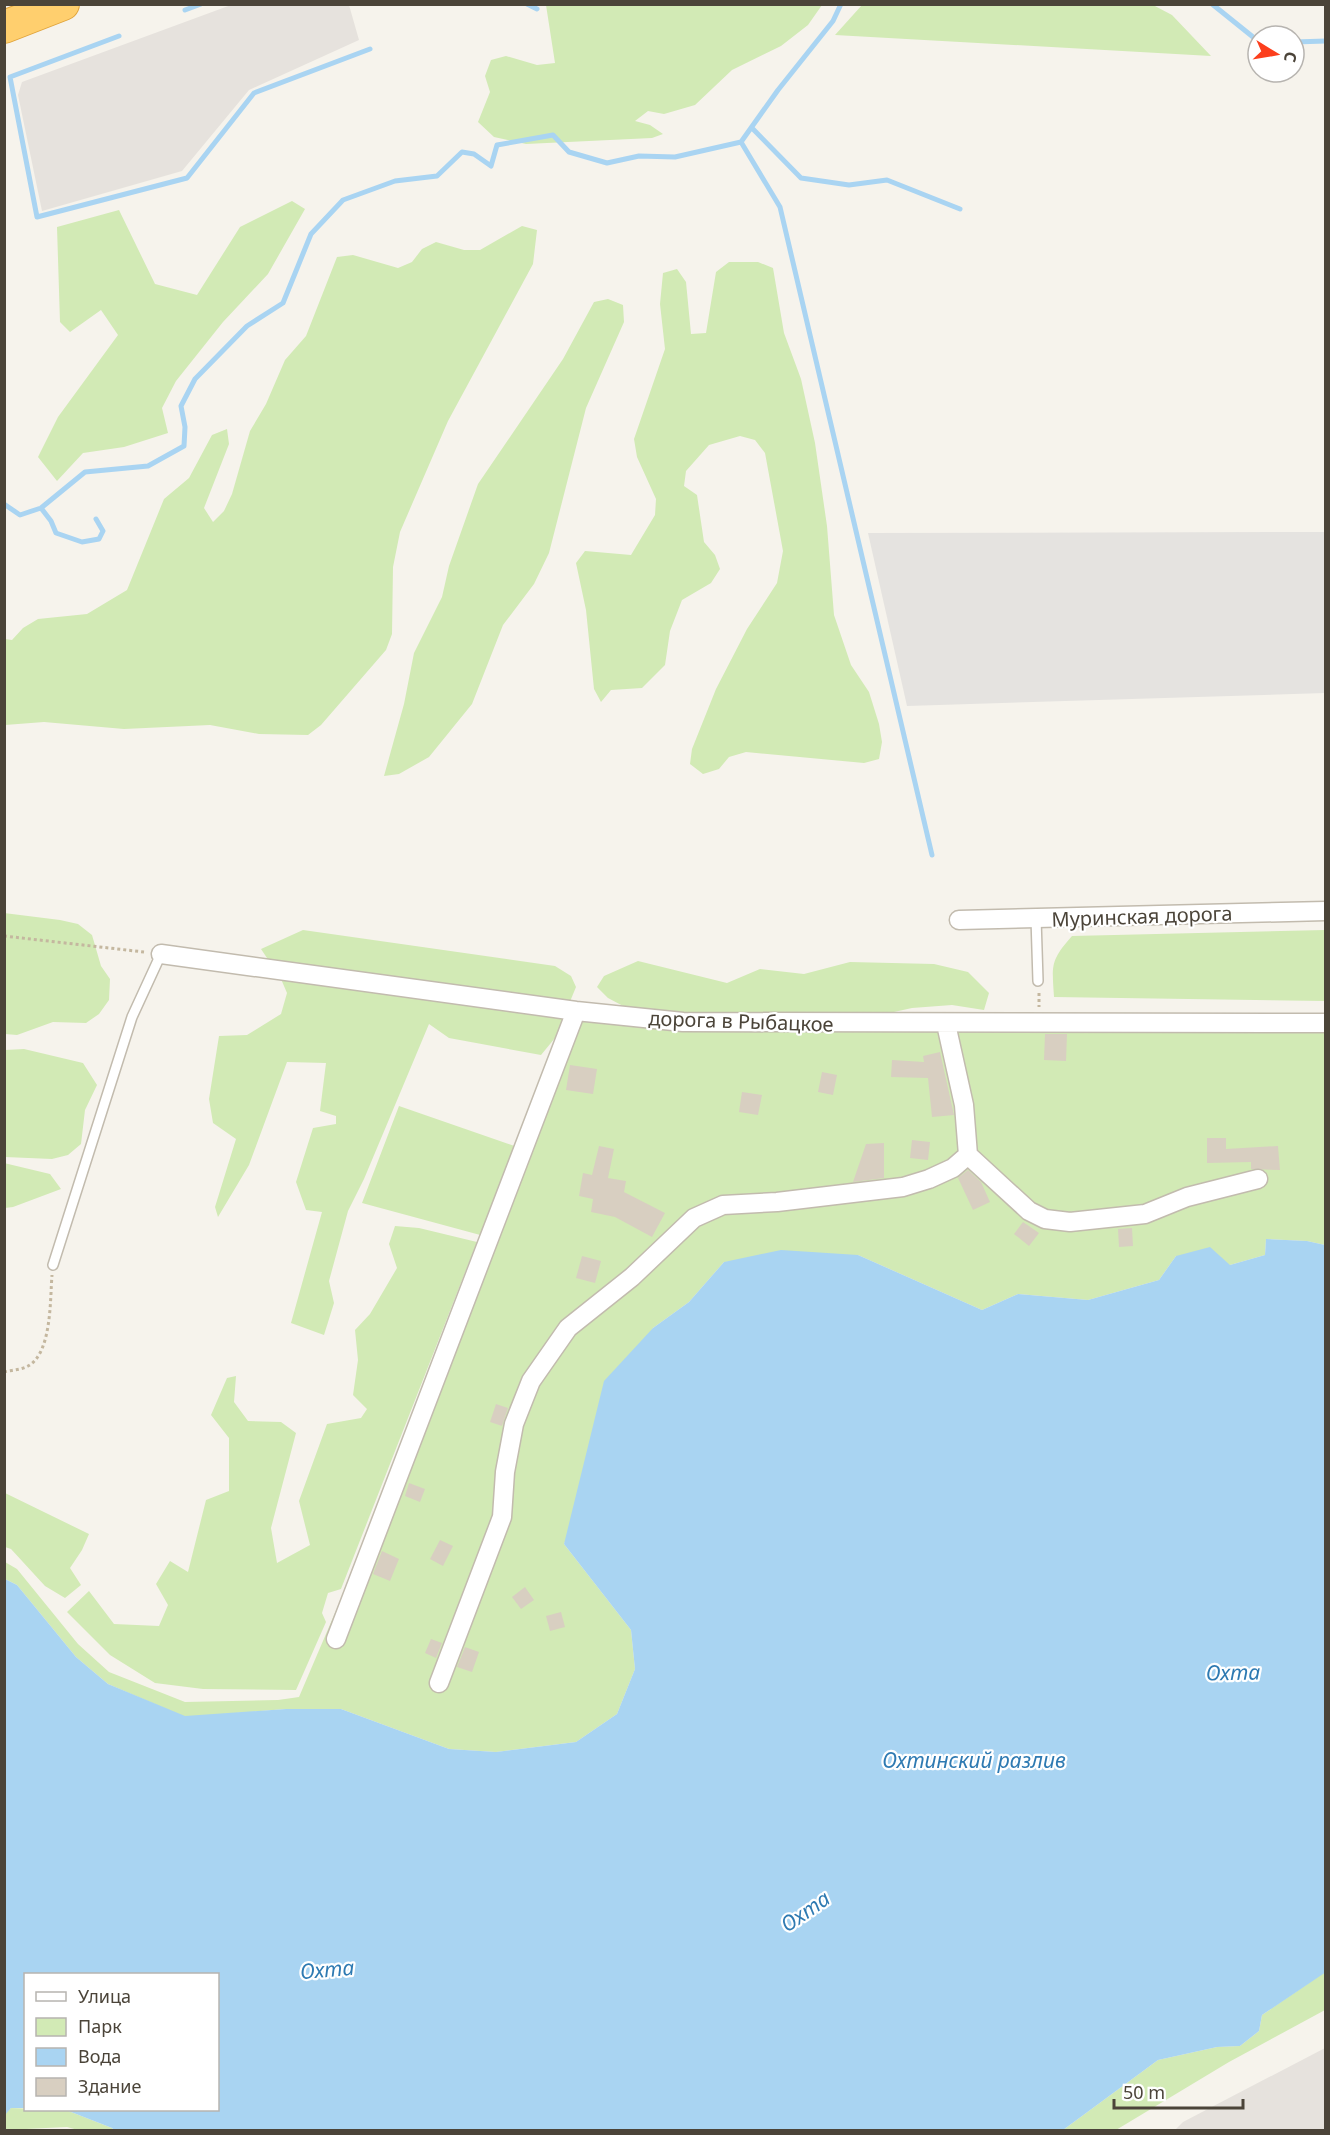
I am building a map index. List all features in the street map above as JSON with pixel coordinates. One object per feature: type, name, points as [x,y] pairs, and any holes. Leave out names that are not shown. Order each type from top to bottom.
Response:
[{"type":"highway","points":[[4,27],[63,4]]},
{"type":"street","name":"Муринская дорога","points":[[959,920],[1326,911]]},
{"type":"street","name":"дорога в Рыбацкое","points":[[161,954],[576,1011],[682,1022],[1326,1023]]},
{"type":"street","points":[[336,1639],[576,1011]]},
{"type":"street","points":[[946,1024],[964,1105],[968,1155],[1029,1211],[1046,1219],[1070,1221],[1145,1214],[1187,1197],[1258,1179]]},
{"type":"street","points":[[439,1683],[502,1517],[504,1472],[514,1424],[531,1381],[568,1328],[632,1277],[694,1218],[723,1206],[903,1187],[953,1168],[968,1155]]},
{"type":"lane","points":[[1036,918],[1038,981]]},
{"type":"lane","points":[[53,1265],[132,1017],[161,954]]},
{"type":"path","points":[[4,936],[161,954]]},
{"type":"path","points":[[1038,981],[1040,1024]]},
{"type":"path","points":[[4,1372],[29,1366],[41,1350],[48,1333],[53,1265]]},
{"type":"shaded area","points":[[231,5],[349,5],[359,40],[249,90],[182,171],[42,211],[18,95],[22,82]]},
{"type":"shaded area","points":[[1325,532],[1325,693],[907,706],[868,533]]},
{"type":"shaded area","points":[[1325,2048],[1325,2130],[1175,2130],[1183,2122]]},
{"type":"green space","points":[[546,4],[822,5],[808,25],[781,46],[732,70],[695,105],[664,114],[648,111],[635,121],[650,125],[663,134],[652,138],[526,144],[494,137],[478,122],[490,92],[485,76],[491,60],[506,56],[537,65],[555,63]]},
{"type":"green space","points":[[862,5],[1153,5],[1172,15],[1211,56],[835,35]]},
{"type":"green space","points":[[292,201],[305,209],[268,274],[223,322],[176,381],[162,408],[168,433],[124,447],[83,453],[57,481],[38,457],[58,417],[118,335],[101,310],[70,332],[60,322],[57,227],[119,210],[155,284],[197,295],[240,227]]},
{"type":"green space","points":[[522,226],[537,230],[533,264],[448,421],[400,532],[393,567],[392,634],[386,650],[321,725],[308,735],[259,734],[210,725],[124,729],[44,722],[5,725],[5,639],[12,640],[23,628],[38,619],[87,614],[127,590],[164,499],[189,478],[212,435],[227,429],[229,444],[204,508],[213,522],[224,511],[232,494],[250,431],[266,404],[285,360],[306,336],[337,257],[353,255],[398,268],[412,262],[422,249],[436,242],[464,250],[480,250]]},
{"type":"green space","points":[[729,262],[758,262],[773,268],[784,333],[801,379],[815,443],[827,526],[834,615],[851,665],[869,692],[879,724],[882,742],[879,759],[864,763],[746,752],[729,757],[719,769],[703,774],[690,764],[692,749],[716,689],[747,629],[777,583],[783,551],[765,453],[755,440],[740,436],[709,445],[686,471],[684,486],[697,495],[704,542],[715,555],[720,569],[711,583],[682,600],[670,631],[665,665],[642,688],[611,690],[601,702],[594,689],[586,610],[576,563],[585,551],[631,555],[655,515],[656,499],[637,457],[634,439],[665,349],[660,304],[663,273],[677,269],[686,282],[691,334],[706,333],[716,272]]},
{"type":"green space","points":[[608,299],[623,305],[624,322],[586,408],[549,553],[534,584],[503,625],[472,704],[429,757],[399,774],[384,776],[404,704],[414,653],[442,597],[449,566],[478,484],[563,359],[594,302]]},
{"type":"green space","points":[[4,913],[78,924],[92,935],[101,966],[110,979],[109,1000],[99,1014],[86,1023],[53,1022],[17,1035],[5,1034]]},
{"type":"green space","points":[[303,930],[555,966],[571,976],[576,987],[555,1038],[541,1055],[449,1038],[429,1024],[364,1179],[348,1211],[329,1281],[334,1303],[324,1335],[291,1323],[322,1212],[306,1210],[296,1182],[313,1128],[336,1124],[336,1116],[320,1111],[326,1063],[287,1062],[249,1165],[218,1217],[215,1207],[236,1139],[213,1123],[209,1099],[219,1036],[247,1035],[281,1014],[287,993],[281,979],[261,949]]},
{"type":"green space","points":[[1325,930],[1325,1001],[1054,997],[1054,964],[1072,936]]},
{"type":"green space","points":[[638,961],[727,983],[760,969],[804,974],[850,962],[934,964],[968,972],[989,993],[984,1010],[952,1005],[912,1008],[876,1016],[683,1016],[625,1007],[608,998],[597,987],[604,976]]},
{"type":"green space","points":[[582,1017],[1325,1028],[1325,1245],[1307,1241],[1266,1239],[1265,1255],[1230,1265],[1176,1256],[1159,1280],[1088,1300],[1018,1294],[982,1310],[858,1255],[724,1262],[689,1302],[653,1328],[564,1544],[631,1630],[635,1669],[617,1714],[576,1742],[496,1752],[449,1749],[341,1709],[286,1709],[185,1717],[108,1684],[76,1657],[17,1585],[5,1579],[5,1562],[17,1569],[78,1644],[109,1672],[185,1702],[278,1700],[299,1697],[495,1239],[362,1203],[399,1106],[526,1150]]},
{"type":"green space","points":[[24,1049],[83,1063],[97,1085],[85,1110],[81,1144],[68,1155],[52,1159],[5,1157],[5,1050]]},
{"type":"green space","points":[[4,1163],[50,1174],[61,1189],[5,1208]]},
{"type":"green space","points":[[395,1226],[419,1228],[477,1242],[341,1589],[328,1593],[322,1613],[326,1622],[296,1690],[203,1689],[155,1683],[110,1655],[67,1612],[89,1591],[114,1624],[159,1626],[168,1605],[156,1584],[170,1561],[188,1572],[206,1500],[229,1491],[229,1438],[211,1415],[227,1378],[236,1376],[234,1402],[248,1421],[281,1422],[296,1433],[271,1528],[277,1563],[310,1545],[299,1501],[327,1424],[361,1418],[367,1409],[353,1395],[358,1360],[355,1330],[370,1314],[397,1268],[389,1244]]},
{"type":"green space","points":[[5,1493],[89,1534],[70,1568],[81,1585],[65,1598],[45,1586],[11,1549],[5,1547]]},
{"type":"green space","points":[[1325,1972],[1325,2010],[1229,2062],[1116,2130],[1063,2130],[1158,2060],[1217,2047],[1240,2046],[1259,2031],[1262,2015]]},
{"type":"green space","points":[[11,2108],[24,2108],[24,2111],[69,2111],[114,2130],[78,2130],[67,2127],[5,2130],[4,2115]]},
{"type":"water","name":"Охтинский разлив","points":[[1266,1239],[1307,1241],[1325,1245],[1326,1972],[1262,2015],[1259,2031],[1240,2046],[1217,2047],[1158,2060],[1063,2130],[114,2130],[69,2111],[219,2111],[219,1973],[24,1973],[24,2108],[11,2108],[5,2115],[5,1579],[17,1585],[76,1657],[108,1684],[185,1716],[286,1709],[341,1709],[449,1749],[496,1752],[576,1742],[617,1714],[635,1669],[631,1630],[564,1544],[604,1381],[653,1328],[689,1302],[724,1262],[781,1250],[858,1255],[982,1310],[1018,1294],[1088,1300],[1159,1280],[1176,1256],[1210,1247],[1230,1265],[1265,1255]]},
{"type":"building","points":[[1045,1034],[1067,1034],[1066,1061],[1044,1060]]},
{"type":"building","points":[[940,1052],[954,1115],[932,1117],[928,1078],[891,1077],[892,1060],[924,1062],[923,1056]]},
{"type":"building","points":[[570,1065],[597,1069],[593,1094],[566,1090]]},
{"type":"building","points":[[822,1072],[837,1075],[833,1095],[818,1092]]},
{"type":"building","points":[[742,1092],[762,1095],[758,1115],[739,1112]]},
{"type":"building","points":[[1207,1138],[1226,1138],[1226,1149],[1278,1146],[1280,1170],[1251,1169],[1251,1162],[1207,1163]]},
{"type":"building","points":[[912,1140],[930,1142],[928,1160],[910,1158]]},
{"type":"building","points":[[884,1143],[884,1178],[853,1182],[866,1144]]},
{"type":"building","points":[[599,1146],[614,1149],[608,1178],[626,1181],[624,1192],[665,1213],[652,1237],[615,1217],[591,1212],[593,1199],[579,1196],[583,1173],[592,1175]]},
{"type":"building","points":[[968,1170],[981,1182],[990,1202],[973,1210],[958,1178]]},
{"type":"building","points":[[1023,1222],[1039,1233],[1029,1246],[1014,1234]]},
{"type":"building","points":[[1132,1228],[1133,1246],[1119,1247],[1118,1229]]},
{"type":"building","points":[[582,1256],[601,1261],[595,1283],[576,1278]]},
{"type":"building","points":[[496,1404],[508,1408],[502,1426],[490,1422]]},
{"type":"building","points":[[409,1483],[425,1489],[420,1502],[405,1496]]},
{"type":"building","points":[[440,1540],[453,1546],[443,1566],[430,1559]]},
{"type":"building","points":[[382,1551],[399,1559],[390,1581],[373,1574]]},
{"type":"building","points":[[525,1587],[534,1600],[521,1609],[512,1597]]},
{"type":"building","points":[[561,1612],[565,1627],[550,1631],[546,1616]]},
{"type":"building","points":[[431,1639],[442,1643],[436,1658],[425,1653]]},
{"type":"building","points":[[465,1647],[479,1652],[472,1672],[457,1667]]},
{"type":"waterway","points":[[185,10],[201,4]]},
{"type":"waterway","points":[[527,4],[537,9]]},
{"type":"waterway","points":[[4,504],[20,515],[41,508],[85,472],[148,466],[184,446],[185,427],[181,406],[195,379],[247,326],[283,303],[311,234],[343,200],[395,181],[437,176],[462,152],[474,154],[491,166],[497,145],[553,135],[569,152],[607,163],[639,156],[675,157],[741,142],[778,90],[833,21],[841,4]]},
{"type":"waterway","points":[[1212,4],[1246,31]]},
{"type":"waterway","points":[[119,36],[10,77],[37,217],[187,178],[254,93],[370,49]]},
{"type":"waterway","points":[[1306,42],[1326,41]]},
{"type":"waterway","points":[[752,128],[801,178],[849,185],[887,180],[960,209]]},
{"type":"waterway","points":[[741,142],[780,207],[932,855]]},
{"type":"waterway","points":[[41,508],[51,521],[56,533],[82,542],[99,539],[103,531],[96,519]]},
{"type":"water label","name":"Охта","points":[[1233,1672]]},
{"type":"water label","name":"Охта","points":[[805,1911]]},
{"type":"water label","name":"Охта","points":[[327,1969]]}]
